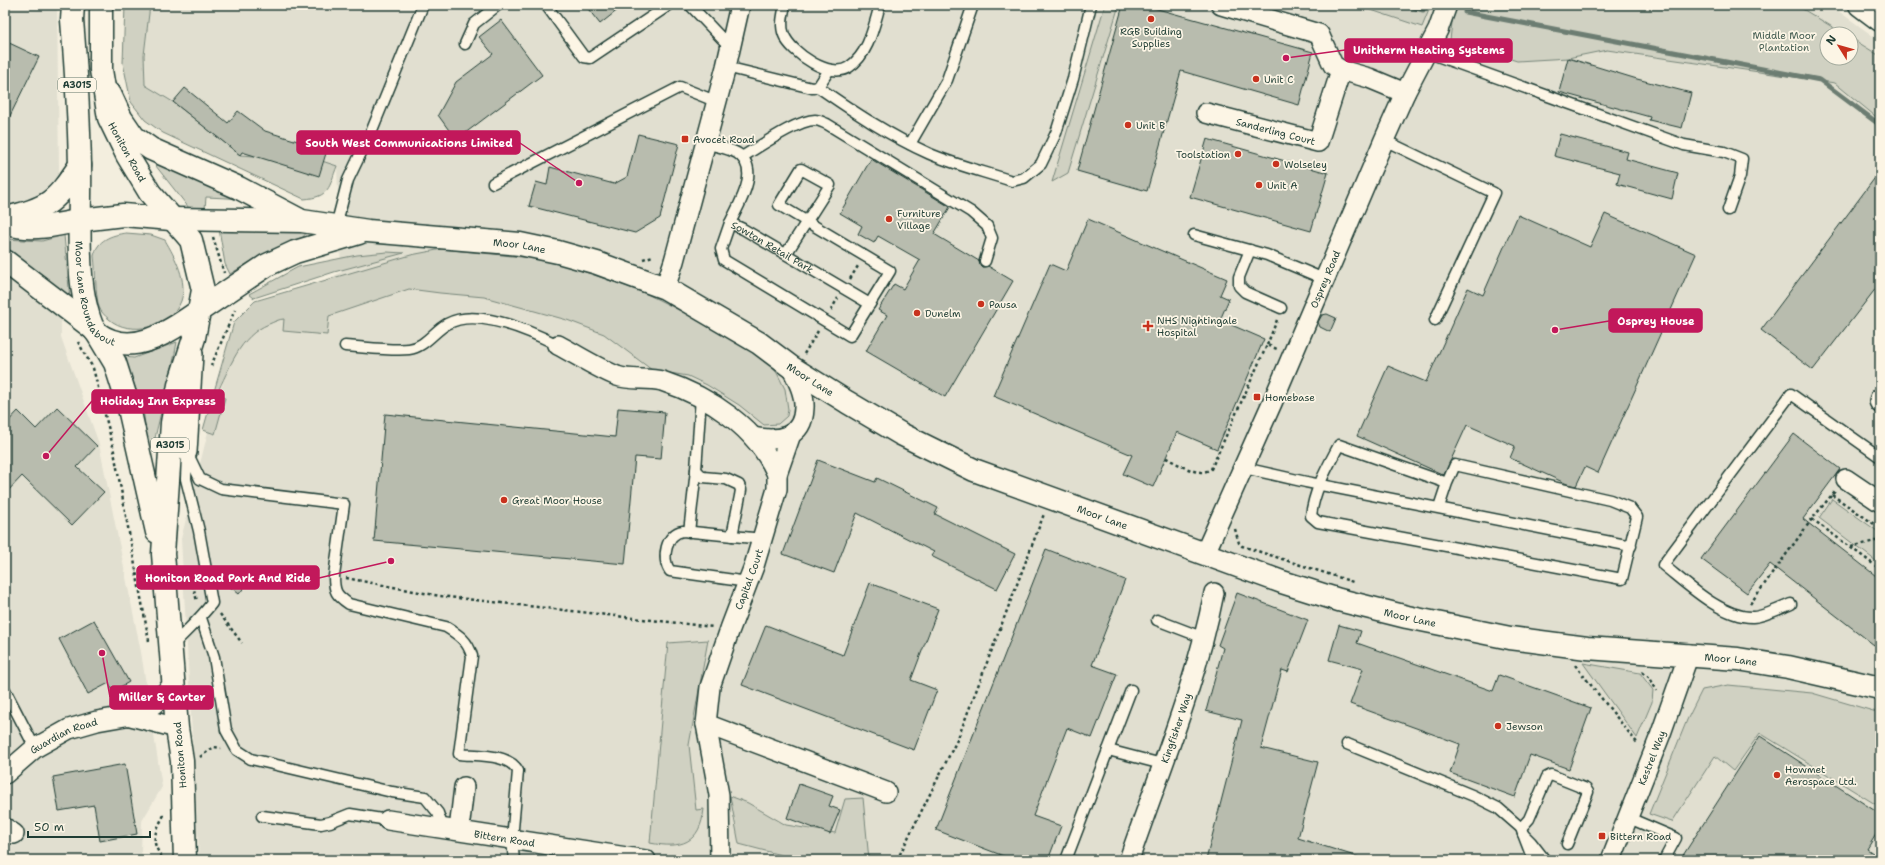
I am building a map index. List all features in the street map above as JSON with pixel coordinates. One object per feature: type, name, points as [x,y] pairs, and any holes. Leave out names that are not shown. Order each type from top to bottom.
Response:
[{"type":"main road","name":"A3015","points":[[73,5],[72,20],[80,165],[81,220]]},
{"type":"main road","name":"Honiton Road","points":[[100,5],[101,70],[109,118],[127,155],[146,187],[171,219]]},
{"type":"main road","points":[[1860,5],[1880,20]]},
{"type":"main road","points":[[101,70],[121,118],[134,137],[151,149],[274,205],[302,221]]},
{"type":"main road","points":[[5,218],[31,213],[53,201],[64,190],[80,165]]},
{"type":"main road","name":"Moor Lane Roundabout","points":[[171,219],[123,214],[81,220],[80,264],[86,306],[96,331],[111,340],[129,344],[145,342],[165,334],[200,311]]},
{"type":"main road","points":[[171,219],[184,230],[191,240],[203,290],[200,311]]},
{"type":"main road","name":"Moor Lane","points":[[171,219],[302,221],[368,231],[520,244],[558,252],[597,263],[665,288],[721,318],[759,343],[798,359],[901,434],[974,470],[1257,574],[1338,600],[1434,623],[1562,646],[1689,654],[1738,659],[1788,667],[1880,688]]},
{"type":"main road","points":[[5,223],[18,227],[55,226],[81,220]]},
{"type":"main road","name":"Moor Lane","points":[[200,311],[267,265],[295,252],[368,231]]},
{"type":"main road","points":[[5,261],[96,331]]},
{"type":"main road","name":"Honiton Road","points":[[185,860],[182,761],[177,728],[174,685],[160,647],[162,554],[172,423],[179,385],[194,338],[200,311]]},
{"type":"main road","name":"Honiton Road","points":[[96,331],[115,363],[128,404],[162,554]]},
{"type":"street","points":[[665,288],[674,261],[726,67],[740,5]]},
{"type":"street","points":[[1221,5],[1319,34],[1333,65],[1341,70],[1369,78],[1405,93]]},
{"type":"street","name":"Osprey Road","points":[[1205,554],[1244,468],[1384,140],[1405,93],[1438,30],[1447,5]]},
{"type":"street","name":"Sanderling Court","points":[[1206,113],[1318,142],[1341,70]]},
{"type":"street","name":"Honiton Road","points":[[187,452],[194,338]]},
{"type":"street","points":[[558,345],[618,376],[661,381],[708,400],[727,414],[753,437],[771,462],[777,474]]},
{"type":"street","name":"Capital Court","points":[[720,860],[719,795],[706,724],[710,687],[763,539],[777,489],[777,474],[791,434],[801,423],[804,408],[798,359]]},
{"type":"street","points":[[1880,398],[1878,401],[1880,403]]},
{"type":"street","points":[[753,437],[768,440],[781,439],[791,434]]},
{"type":"street","points":[[1846,479],[1880,502]]},
{"type":"street","name":"Kingfisher Way","points":[[1129,860],[1162,764],[1188,695],[1204,638],[1214,593]]},
{"type":"street","name":"Kestrel Way","points":[[1611,860],[1629,818],[1689,654]]},
{"type":"street","name":"Guardian Road","points":[[5,774],[35,748],[69,729],[97,721],[137,714],[154,704],[174,685]]},
{"type":"street","name":"Guardian Road","points":[[131,716],[177,728]]},
{"type":"street","points":[[706,724],[886,792]]},
{"type":"street","points":[[451,829],[464,787]]},
{"type":"street","name":"Bittern Road","points":[[388,820],[641,860]]},
{"type":"lane","points":[[336,226],[348,180],[375,123],[423,5]]},
{"type":"lane","points":[[465,44],[474,24],[498,5]]},
{"type":"lane","points":[[546,5],[584,57],[590,58],[669,5]]},
{"type":"lane","points":[[690,5],[730,47]]},
{"type":"lane","points":[[784,5],[781,22],[784,36],[790,45],[817,66],[838,71],[849,68],[860,57],[869,40],[880,5]]},
{"type":"lane","points":[[910,144],[946,80],[973,5]]},
{"type":"lane","points":[[726,67],[812,88],[818,87],[862,117],[910,144],[932,154],[1012,181],[1024,178],[1040,164],[1056,133],[1073,79],[1091,5]]},
{"type":"lane","points":[[1426,52],[1684,145],[1724,152],[1742,159],[1740,176],[1728,210]]},
{"type":"lane","points":[[818,87],[829,70]]},
{"type":"lane","points":[[493,183],[680,87],[716,101]]},
{"type":"lane","points":[[705,143],[736,152],[742,157],[774,138],[806,122],[816,120],[827,124],[971,212],[987,226],[992,238],[984,261]]},
{"type":"lane","points":[[1384,140],[1494,193],[1435,320]]},
{"type":"lane","name":"Sowton Retail Park","points":[[742,157],[748,166],[749,173],[747,184],[730,223],[786,254],[870,304]]},
{"type":"lane","points":[[730,223],[721,249],[724,260],[850,336],[890,271],[808,222],[779,206],[801,169],[830,185],[808,222],[786,254]]},
{"type":"lane","points":[[1194,235],[1267,255],[1324,279]]},
{"type":"lane","points":[[1250,250],[1239,277],[1239,286],[1245,292],[1281,308]]},
{"type":"lane","points":[[345,346],[410,349],[427,341],[447,324],[473,317],[529,330],[558,345]]},
{"type":"lane","points":[[1791,604],[1754,617],[1728,612],[1692,589],[1664,564],[1791,394],[1880,457]]},
{"type":"lane","points":[[689,532],[696,470],[701,397]]},
{"type":"lane","points":[[1439,507],[1455,465],[1610,500],[1630,508],[1637,517],[1622,579],[1318,522],[1312,516],[1313,504],[1319,485],[1339,445],[1447,483]]},
{"type":"lane","points":[[160,647],[198,619],[212,603],[199,531],[186,479],[187,452]]},
{"type":"lane","points":[[187,452],[200,479],[221,489],[344,504],[334,576],[334,586],[338,596],[349,604],[446,628],[459,635],[469,645],[472,656],[459,754],[508,761],[516,767],[518,771],[518,779],[512,840],[514,860]]},
{"type":"lane","points":[[1244,468],[1319,485],[1439,507],[1631,546]]},
{"type":"lane","points":[[696,470],[703,477],[726,478],[739,484],[741,490],[732,536]]},
{"type":"lane","points":[[748,582],[670,571],[666,563],[668,542],[672,535],[677,532],[763,539]]},
{"type":"lane","points":[[198,619],[214,657],[226,730],[237,750],[251,758],[392,792],[425,797],[451,829]]},
{"type":"lane","points":[[1157,620],[1204,638]]},
{"type":"lane","points":[[5,690],[35,748]]},
{"type":"lane","points":[[1066,860],[1131,690]]},
{"type":"lane","points":[[1347,744],[1474,796],[1498,808],[1522,831],[1545,860]]},
{"type":"lane","points":[[1108,750],[1162,764]]},
{"type":"lane","points":[[1522,831],[1529,819],[1547,777],[1551,775],[1586,789],[1588,792],[1568,844]]},
{"type":"lane","points":[[262,816],[321,824],[350,814],[388,820]]},
{"type":"lane","points":[[1629,818],[1676,838],[1664,860]]},
{"type":"lane","points":[[1522,831],[1533,860]]},
{"type":"path","points":[[210,371],[238,302],[233,288]]},
{"type":"path","points":[[1166,458],[1196,472],[1206,472],[1211,469],[1281,308]]},
{"type":"path","points":[[798,359],[820,327]]},
{"type":"path","points":[[74,338],[93,368],[114,446],[160,647]]},
{"type":"path","points":[[1266,345],[1292,356]]},
{"type":"path","points":[[1742,615],[1812,519],[1846,479]]},
{"type":"path","points":[[1832,495],[1880,528]]},
{"type":"path","points":[[897,860],[958,738],[1035,535],[1051,499]]},
{"type":"path","points":[[1812,519],[1880,569]]},
{"type":"path","points":[[1232,529],[1235,530],[1239,543],[1242,546],[1354,583]]},
{"type":"path","points":[[1851,547],[1875,540],[1880,541]]},
{"type":"path","points":[[181,570],[193,586],[197,601],[198,619]]},
{"type":"path","points":[[334,576],[440,596],[730,629]]},
{"type":"path","points":[[1572,659],[1578,670],[1638,744]]},
{"type":"path","points":[[221,741],[223,749]]},
{"type":"path","points":[[165,807],[164,815],[155,833],[156,850],[165,860]]},
{"type":"shaded area","points":[[5,5],[57,5],[61,337],[99,444],[141,652],[162,787],[142,821],[141,852],[145,860],[5,860]]},
{"type":"shaded area","points":[[150,5],[1830,5],[1880,41],[1880,860],[199,860],[181,539],[212,416],[240,332],[341,272],[337,166],[240,155],[173,102],[145,85],[144,55]]},
{"type":"green space","points":[[125,5],[150,5],[144,55],[145,85],[173,102],[240,155],[322,161],[337,166],[327,190],[319,196],[304,199],[163,133],[145,120],[131,102],[123,63]]},
{"type":"green space","points":[[1105,5],[1119,5],[1068,173],[1052,182]]},
{"type":"green space","points":[[1356,5],[1431,5],[1422,27]]},
{"type":"green space","name":"Middle Moor Plantation","points":[[1454,5],[1796,5],[1831,26],[1819,26],[1819,66],[1859,66],[1859,43],[1880,56],[1880,120],[1835,83],[1607,50],[1568,58],[1517,61],[1450,40]]},
{"type":"green space","points":[[148,156],[248,199],[206,197],[205,209],[189,208]]},
{"type":"green space","points":[[219,229],[307,232],[303,237],[263,254],[230,274],[225,264]]},
{"type":"green space","points":[[126,233],[151,235],[165,240],[173,254],[182,277],[183,293],[176,310],[168,318],[149,327],[127,328],[117,325],[106,317],[99,307],[94,256],[96,250],[101,242],[106,239],[115,235]]},
{"type":"green space","points":[[64,235],[70,299],[65,297],[43,276],[5,248],[5,239],[42,241]]},
{"type":"green space","points":[[442,249],[532,258],[568,266],[643,292],[693,317],[766,360],[777,373],[785,389],[788,409],[787,416],[778,424],[764,425],[739,405],[707,385],[688,376],[652,370],[604,334],[567,320],[484,297],[409,289],[329,316],[327,335],[283,331],[284,319],[259,329],[250,336],[236,354],[216,395],[225,398],[215,434],[203,430],[234,322],[255,301],[411,255]]},
{"type":"green space","points":[[387,252],[404,253],[334,272],[254,298],[249,294],[298,267],[357,255]]},
{"type":"green space","points":[[177,342],[153,448],[148,447],[143,409],[124,357],[134,358]]},
{"type":"green space","points":[[1832,499],[1880,533],[1880,564],[1819,518]]},
{"type":"green space","points":[[708,640],[689,745],[696,810],[704,809],[702,821],[693,837],[680,844],[661,845],[650,843],[668,643]]},
{"type":"green space","points":[[1583,663],[1640,673],[1653,690],[1652,702],[1637,738]]},
{"type":"green space","points":[[1728,685],[1812,693],[1880,713],[1880,807],[1760,733],[1733,771],[1715,756],[1672,822],[1649,814],[1687,720],[1702,690]]},
{"type":"green space","points":[[730,796],[748,803],[786,825],[835,833],[845,799],[863,798],[869,860],[800,860],[739,844]]},
{"type":"building","points":[[585,5],[624,5],[600,24]]},
{"type":"building","points":[[1123,5],[1143,5],[1313,52],[1299,105],[1181,71],[1147,191],[1077,171]]},
{"type":"building","points":[[501,20],[542,75],[456,140],[438,115],[456,82],[493,54],[479,37]]},
{"type":"building","points":[[5,41],[39,57],[5,126]]},
{"type":"building","points":[[1568,58],[1637,79],[1691,93],[1682,128],[1649,120],[1650,117],[1559,92]]},
{"type":"building","points":[[185,88],[228,123],[238,111],[265,131],[327,150],[319,176],[242,152],[240,155],[173,102]]},
{"type":"building","points":[[638,134],[679,144],[660,218],[635,233],[529,206],[536,182],[547,185],[550,167],[614,184],[627,177]]},
{"type":"building","points":[[1560,134],[1628,152],[1626,159],[1678,173],[1672,199],[1617,184],[1620,173],[1554,156]]},
{"type":"building","name":"Unit A","points":[[1207,139],[1328,173],[1311,231],[1190,197]]},
{"type":"building","points":[[871,159],[950,207],[934,234],[979,261],[983,267],[988,266],[1013,281],[945,397],[866,351],[887,315],[878,310],[894,284],[903,289],[920,260],[878,236],[874,243],[858,234],[862,226],[840,213]]},
{"type":"building","points":[[1880,171],[1880,283],[1813,370],[1761,330]]},
{"type":"building","points":[[1605,214],[1696,254],[1598,473],[1585,467],[1576,486],[1567,484],[1510,458],[1515,446],[1467,425],[1444,475],[1357,436],[1388,366],[1426,382],[1468,288],[1483,295],[1518,215],[1590,247]]},
{"type":"building","points":[[1088,219],[1227,279],[1220,295],[1229,299],[1220,320],[1264,339],[1217,449],[1177,432],[1153,487],[1123,474],[1132,455],[993,396],[1050,264],[1066,271]]},
{"type":"building","points":[[1327,314],[1336,318],[1330,332],[1320,327],[1318,322],[1322,315]]},
{"type":"building","points":[[57,407],[97,446],[77,467],[104,492],[72,525],[22,476],[5,494],[5,425],[18,411],[36,429]]},
{"type":"building","name":"Great Moor House","points":[[618,408],[665,412],[661,459],[635,457],[625,564],[374,541],[385,414],[615,437]]},
{"type":"building","points":[[1794,434],[1840,469],[1803,519],[1880,579],[1880,638],[1874,645],[1770,564],[1747,593],[1701,559]]},
{"type":"building","points":[[818,460],[875,482],[877,478],[938,508],[935,514],[1015,554],[997,589],[931,556],[934,552],[857,513],[834,573],[783,554]]},
{"type":"building","points":[[1046,549],[1125,580],[1092,665],[1117,674],[1092,738],[1067,728],[1033,816],[1061,826],[1048,860],[1014,860],[936,830]]},
{"type":"building","points":[[237,576],[247,584],[239,594],[229,586]]},
{"type":"building","points":[[870,583],[938,609],[911,680],[937,690],[914,750],[742,685],[766,625],[843,655]]},
{"type":"building","points":[[1237,593],[1308,620],[1288,672],[1282,670],[1261,748],[1318,762],[1298,838],[1358,857],[1358,860],[1206,860],[1242,720],[1206,711],[1223,648],[1218,645]]},
{"type":"building","points":[[94,620],[129,682],[113,691],[109,683],[88,694],[59,639]]},
{"type":"building","name":"Jewson","points":[[1339,625],[1361,631],[1357,643],[1493,691],[1499,675],[1591,708],[1569,769],[1530,755],[1515,797],[1450,773],[1460,744],[1350,704],[1363,669],[1329,660]]},
{"type":"building","name":"Howmet Aerospace Ltd.","points":[[1760,736],[1880,814],[1880,828],[1867,849],[1880,858],[1880,860],[1680,860]]},
{"type":"building","points":[[125,764],[137,834],[100,841],[94,805],[59,811],[53,777]]},
{"type":"building","points":[[799,784],[833,796],[829,806],[840,810],[830,834],[787,818]]},
{"type":"waterway","points":[[1406,5],[1423,10]]},
{"type":"waterway","points":[[1465,12],[1820,80],[1880,125]]},
{"type":"place","name":"RGB Building Supplies","points":[[1151,19]]},
{"type":"place","name":"Unitherm Heating Systems","points":[[1286,58]]},
{"type":"place","name":"Unit C","points":[[1256,79]]},
{"type":"place","name":"Unit B","points":[[1128,125]]},
{"type":"place","name":"Avocet Road","points":[[685,139]]},
{"type":"place","name":"Toolstation","points":[[1238,154]]},
{"type":"place","name":"Wolseley","points":[[1276,164]]},
{"type":"place","name":"South West Communications Limited","points":[[579,183]]},
{"type":"place","name":"Unit A","points":[[1259,185]]},
{"type":"place","name":"Furniture Village","points":[[889,219]]},
{"type":"place","name":"Pausa","points":[[981,304]]},
{"type":"place","name":"Dunelm","points":[[917,313]]},
{"type":"place","name":"NHS Nightingale Hospital","points":[[1148,326]]},
{"type":"place","name":"Osprey House","points":[[1555,330]]},
{"type":"place","name":"Homebase","points":[[1257,397]]},
{"type":"place","name":"Holiday Inn Express","points":[[46,456]]},
{"type":"place","name":"Great Moor House","points":[[504,500]]},
{"type":"place","name":"Honiton Road Park And Ride","points":[[391,561]]},
{"type":"place","name":"Miller & Carter","points":[[102,653]]},
{"type":"place","name":"Jewson","points":[[1498,726]]},
{"type":"place","name":"Howmet Aerospace Ltd.","points":[[1777,775]]},
{"type":"place","name":"Bittern Road","points":[[1602,836]]}]
